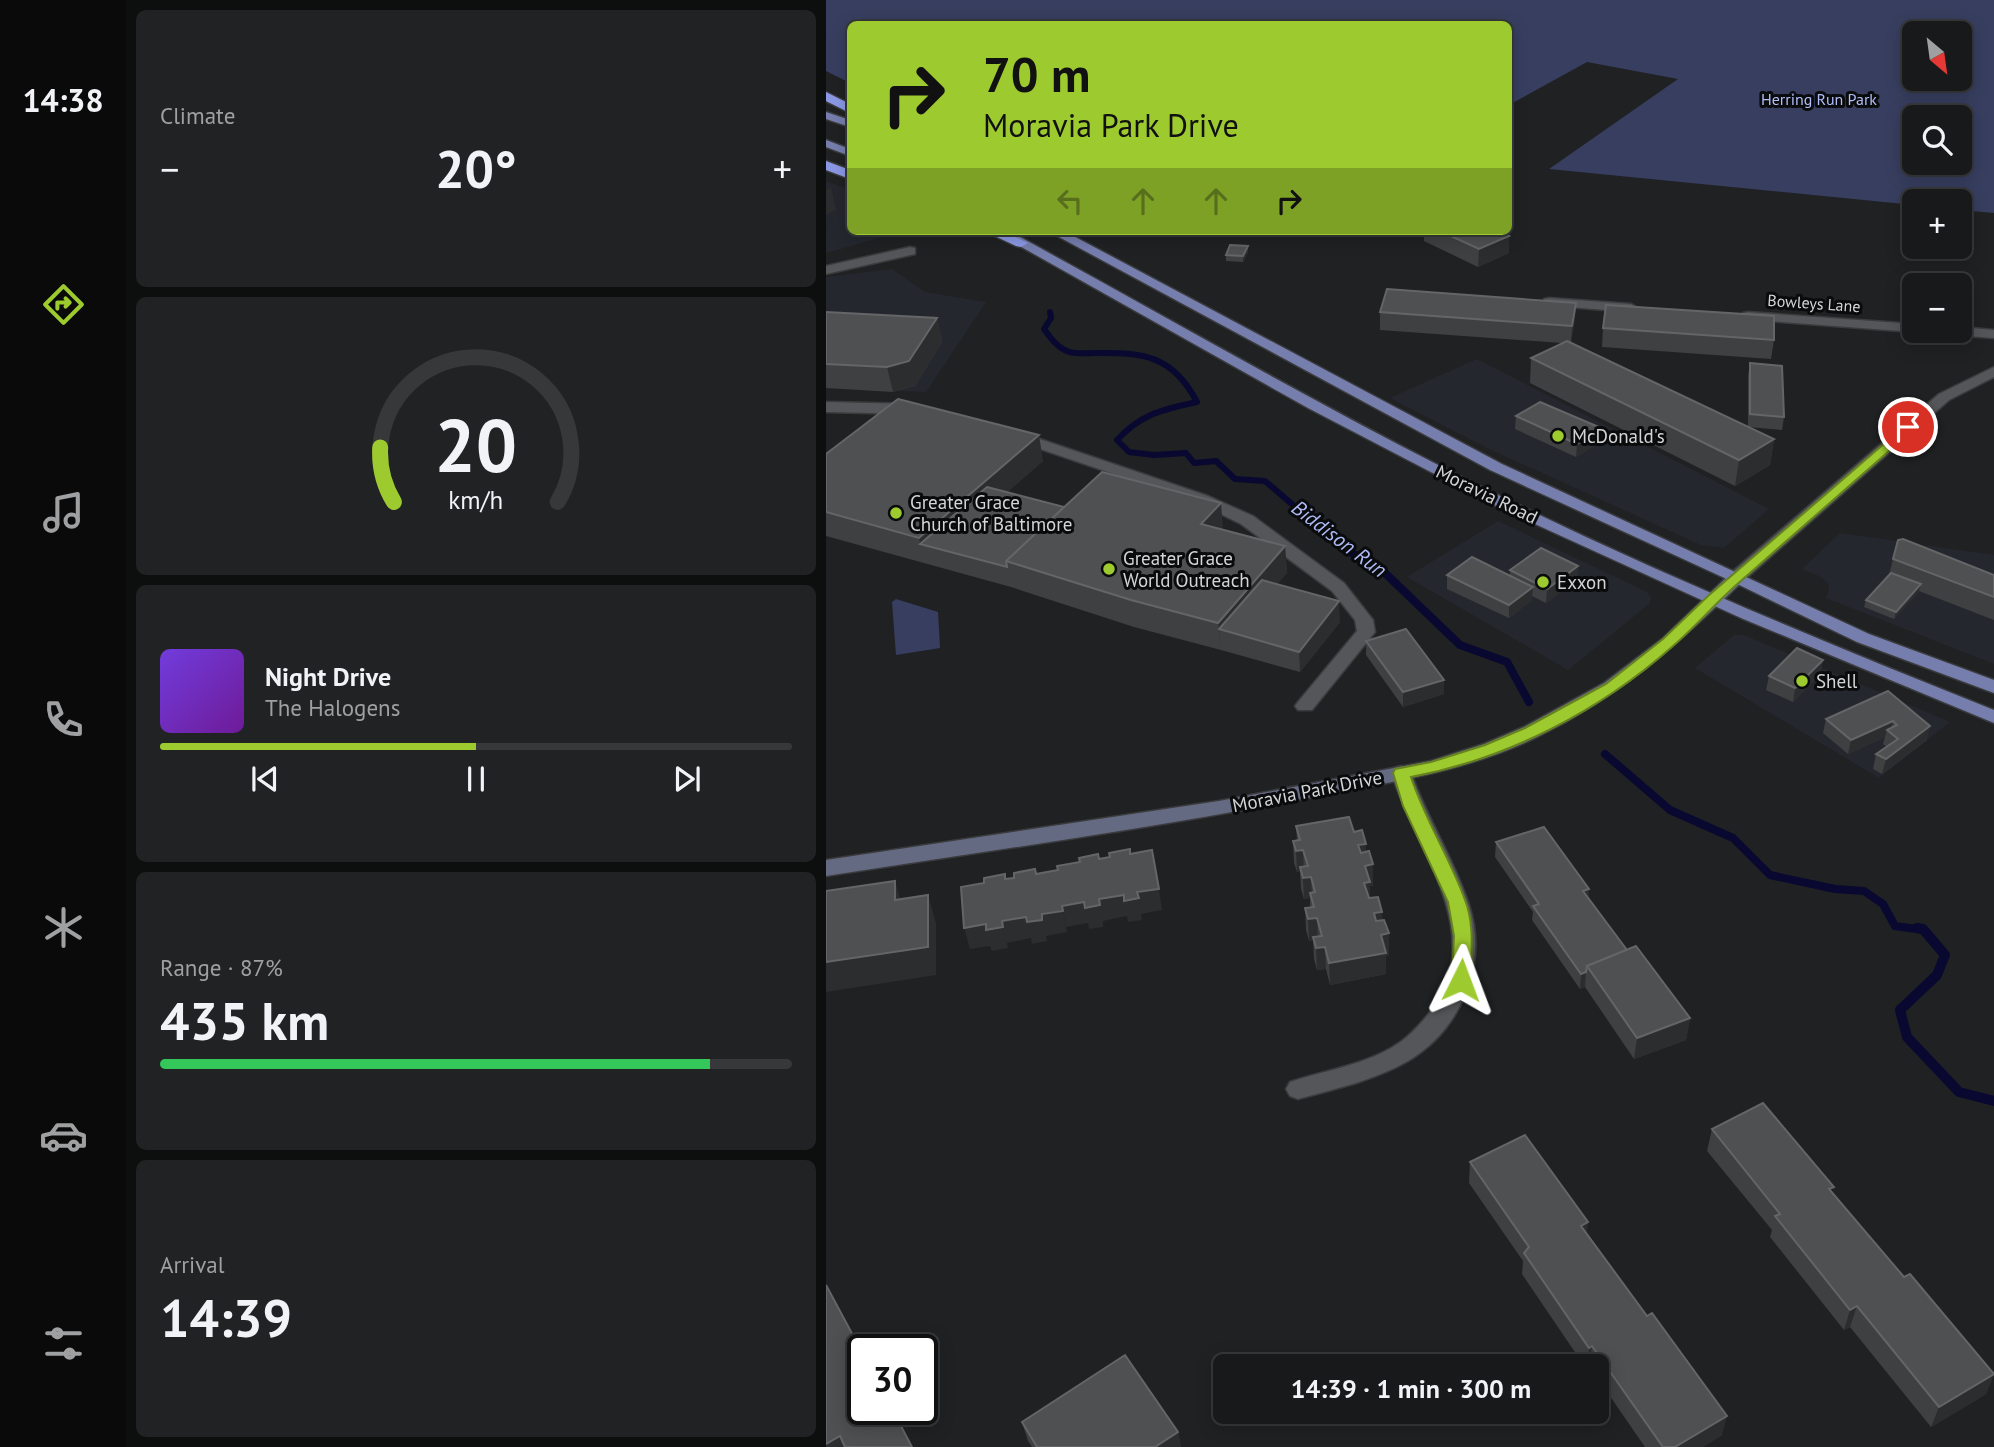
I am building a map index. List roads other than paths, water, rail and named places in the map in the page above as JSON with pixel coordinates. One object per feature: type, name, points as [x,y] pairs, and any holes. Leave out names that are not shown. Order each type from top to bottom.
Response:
[{"type":"highway","points":[[826,96],[847,108]]},
{"type":"highway","points":[[826,165],[847,174]]},
{"type":"highway","points":[[1001,235],[1021,243]]},
{"type":"main road","points":[[826,115],[847,123]]},
{"type":"main road","points":[[826,143],[847,152]]},
{"type":"main road","name":"Moravia Road","points":[[1006,235],[1222,355],[1503,503],[1713,599],[1994,717]]},
{"type":"main road","name":"Moravia Road","points":[[1061,235],[1496,467],[1863,638],[1994,687]]},
{"type":"main road","name":"Moravia Park Drive","points":[[826,868],[1219,807],[1432,767],[1490,749],[1531,732],[1611,687],[1668,643],[1737,577]]},
{"type":"street","points":[[826,270],[910,251]]},
{"type":"street","points":[[1535,301],[1642,309]]},
{"type":"street","name":"Bowleys Lane","points":[[1737,315],[1902,327]]},
{"type":"street","points":[[1972,332],[1994,334]]},
{"type":"street","name":"Moravia Park Drive","points":[[1737,577],[1944,397],[1994,370]]},
{"type":"street","points":[[826,407],[926,411]]},
{"type":"street","points":[[999,431],[1202,499],[1234,513],[1309,563],[1338,587],[1360,613],[1366,632],[1306,706]]},
{"type":"street","points":[[1298,1089],[1346,1076],[1400,1055],[1436,1020],[1453,999],[1461,980],[1463,936],[1457,902],[1412,806],[1401,773]]},
{"type":"waterway","name":"Biddison Run","points":[[1050,312],[1051,318],[1044,329],[1060,347],[1074,353],[1128,354],[1155,360],[1178,375],[1197,402],[1163,410],[1135,424],[1117,440],[1129,452],[1154,455],[1186,453],[1194,463],[1216,461],[1235,479],[1265,481],[1327,534]]},
{"type":"waterway","name":"Biddison Run","points":[[1325,533],[1339,545],[1386,574],[1460,645],[1507,662],[1529,702]]},
{"type":"waterway","name":"Biddison Run","points":[[1605,754],[1670,810],[1733,838],[1770,875],[1835,889],[1864,891],[1883,904],[1895,926],[1924,930]]},
{"type":"waterway","name":"Biddison Run","points":[[1917,928],[1924,930]]},
{"type":"waterway","name":"Biddison Run","points":[[1924,930],[1945,955],[1937,975],[1900,1010],[1907,1037],[1959,1092],[1994,1101]]},
{"type":"place","name":"McDonald's","points":[[1558,436]]},
{"type":"place","name":"Greater Grace Church of Baltimore","points":[[896,513]]},
{"type":"place","name":"Greater Grace World Outreach","points":[[1109,569]]},
{"type":"place","name":"Exxon","points":[[1543,582]]},
{"type":"place","name":"Shell","points":[[1802,681]]},
{"type":"park label","name":"Herring Run Park","points":[[1819,99]]}]
